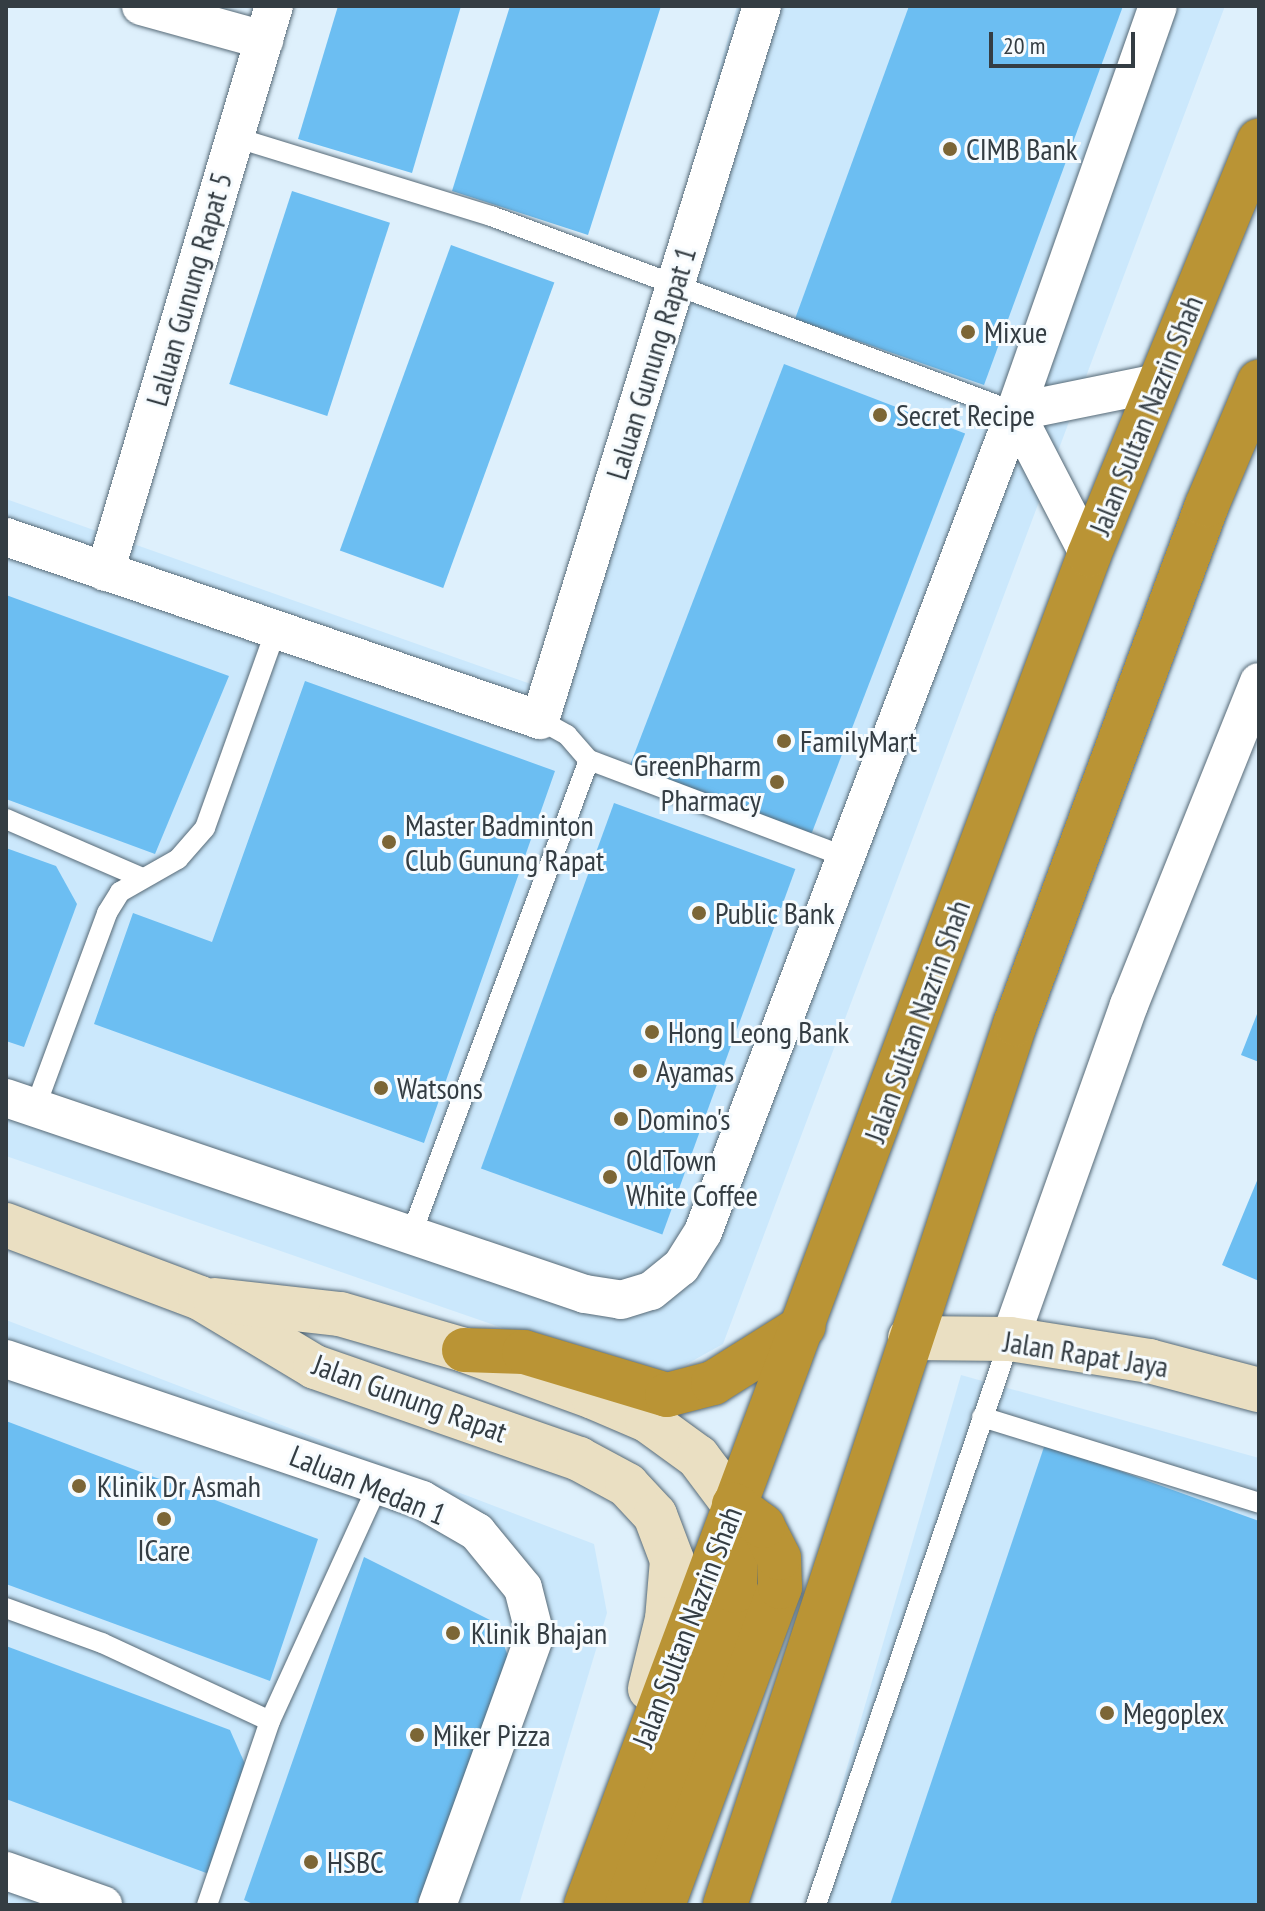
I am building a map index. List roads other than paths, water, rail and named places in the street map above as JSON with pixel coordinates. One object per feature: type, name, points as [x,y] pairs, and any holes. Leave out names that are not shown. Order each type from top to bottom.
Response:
[{"type":"highway","name":"Jalan Sultan Nazrin Shah","points":[[586,1905],[623,1796],[804,1326],[1089,555],[1259,141]]},
{"type":"highway","points":[[725,1905],[1021,1009],[1207,505],[1259,382]]},
{"type":"highway","points":[[464,1350],[524,1352],[667,1395],[713,1383],[804,1326]]},
{"type":"highway","points":[[627,1905],[735,1591],[739,1559],[734,1505]]},
{"type":"highway","points":[[663,1905],[780,1587],[779,1558],[763,1526],[734,1505]]},
{"type":"street","points":[[141,6],[269,23]]},
{"type":"street","name":"Laluan Gunung Rapat 1","points":[[540,720],[762,6]]},
{"type":"street","points":[[21,1103],[410,1238],[621,1300],[651,1291],[681,1267],[703,1232],[843,856],[1015,412],[1158,6]]},
{"type":"street","name":"Laluan Gunung Rapat 5","points":[[105,572],[269,23]]},
{"type":"street","points":[[1015,412],[1158,383]]},
{"type":"street","points":[[1015,412],[1089,555]]},
{"type":"street","points":[[6,537],[275,632],[540,720]]},
{"type":"street","points":[[1010,1339],[1129,1005],[1259,682]]},
{"type":"street","name":"Jalan Gunung Rapat","points":[[6,1225],[200,1298],[315,1367],[579,1459],[627,1485],[655,1515],[672,1560],[667,1619],[623,1796]]},
{"type":"street","name":"Jalan Gunung Rapat","points":[[200,1298],[340,1314],[464,1350],[647,1420],[698,1457],[734,1505]]},
{"type":"street","name":"Jalan Rapat Jaya","points":[[910,1338],[1010,1339],[1149,1361],[1259,1390]]},
{"type":"street","name":"Laluan Medan 1","points":[[6,1359],[422,1500],[477,1532],[523,1588],[535,1635],[437,1905]]},
{"type":"street","points":[[6,1871],[103,1905]]},
{"type":"lane","points":[[234,137],[491,216],[1015,412]]},
{"type":"lane","points":[[21,1103],[107,913],[120,892],[140,877],[178,859],[205,828],[275,632]]},
{"type":"lane","points":[[540,720],[567,735],[589,760],[843,856]]},
{"type":"lane","points":[[410,1238],[589,760]]},
{"type":"lane","points":[[6,819],[140,877]]},
{"type":"lane","points":[[816,1905],[1010,1339]]},
{"type":"lane","points":[[982,1417],[1259,1503]]},
{"type":"lane","points":[[207,1905],[270,1721],[379,1483]]},
{"type":"lane","points":[[6,1608],[102,1643],[270,1721]]},
{"type":"place","name":"CIMB Bank","points":[[950,149]]},
{"type":"place","name":"Mixue","points":[[968,332]]},
{"type":"place","name":"Secret Recipe","points":[[880,415]]},
{"type":"place","name":"FamilyMart","points":[[784,741]]},
{"type":"place","name":"GreenPharm Pharmacy","points":[[777,782]]},
{"type":"place","name":"Master Badminton Club Gunung Rapat","points":[[389,842]]},
{"type":"place","name":"Public Bank","points":[[699,913]]},
{"type":"place","name":"Hong Leong Bank","points":[[652,1032]]},
{"type":"place","name":"Ayamas","points":[[640,1071]]},
{"type":"place","name":"Watsons","points":[[381,1088]]},
{"type":"place","name":"Domino's","points":[[621,1119]]},
{"type":"place","name":"OldTown White Coffee","points":[[610,1177]]},
{"type":"place","name":"Klinik Dr Asmah","points":[[79,1486]]},
{"type":"place","name":"ICare","points":[[164,1519]]},
{"type":"place","name":"Klinik Bhajan","points":[[453,1633]]},
{"type":"place","name":"Megoplex","points":[[1107,1713]]},
{"type":"place","name":"Miker Pizza","points":[[417,1735]]},
{"type":"place","name":"HSBC","points":[[311,1862]]}]
